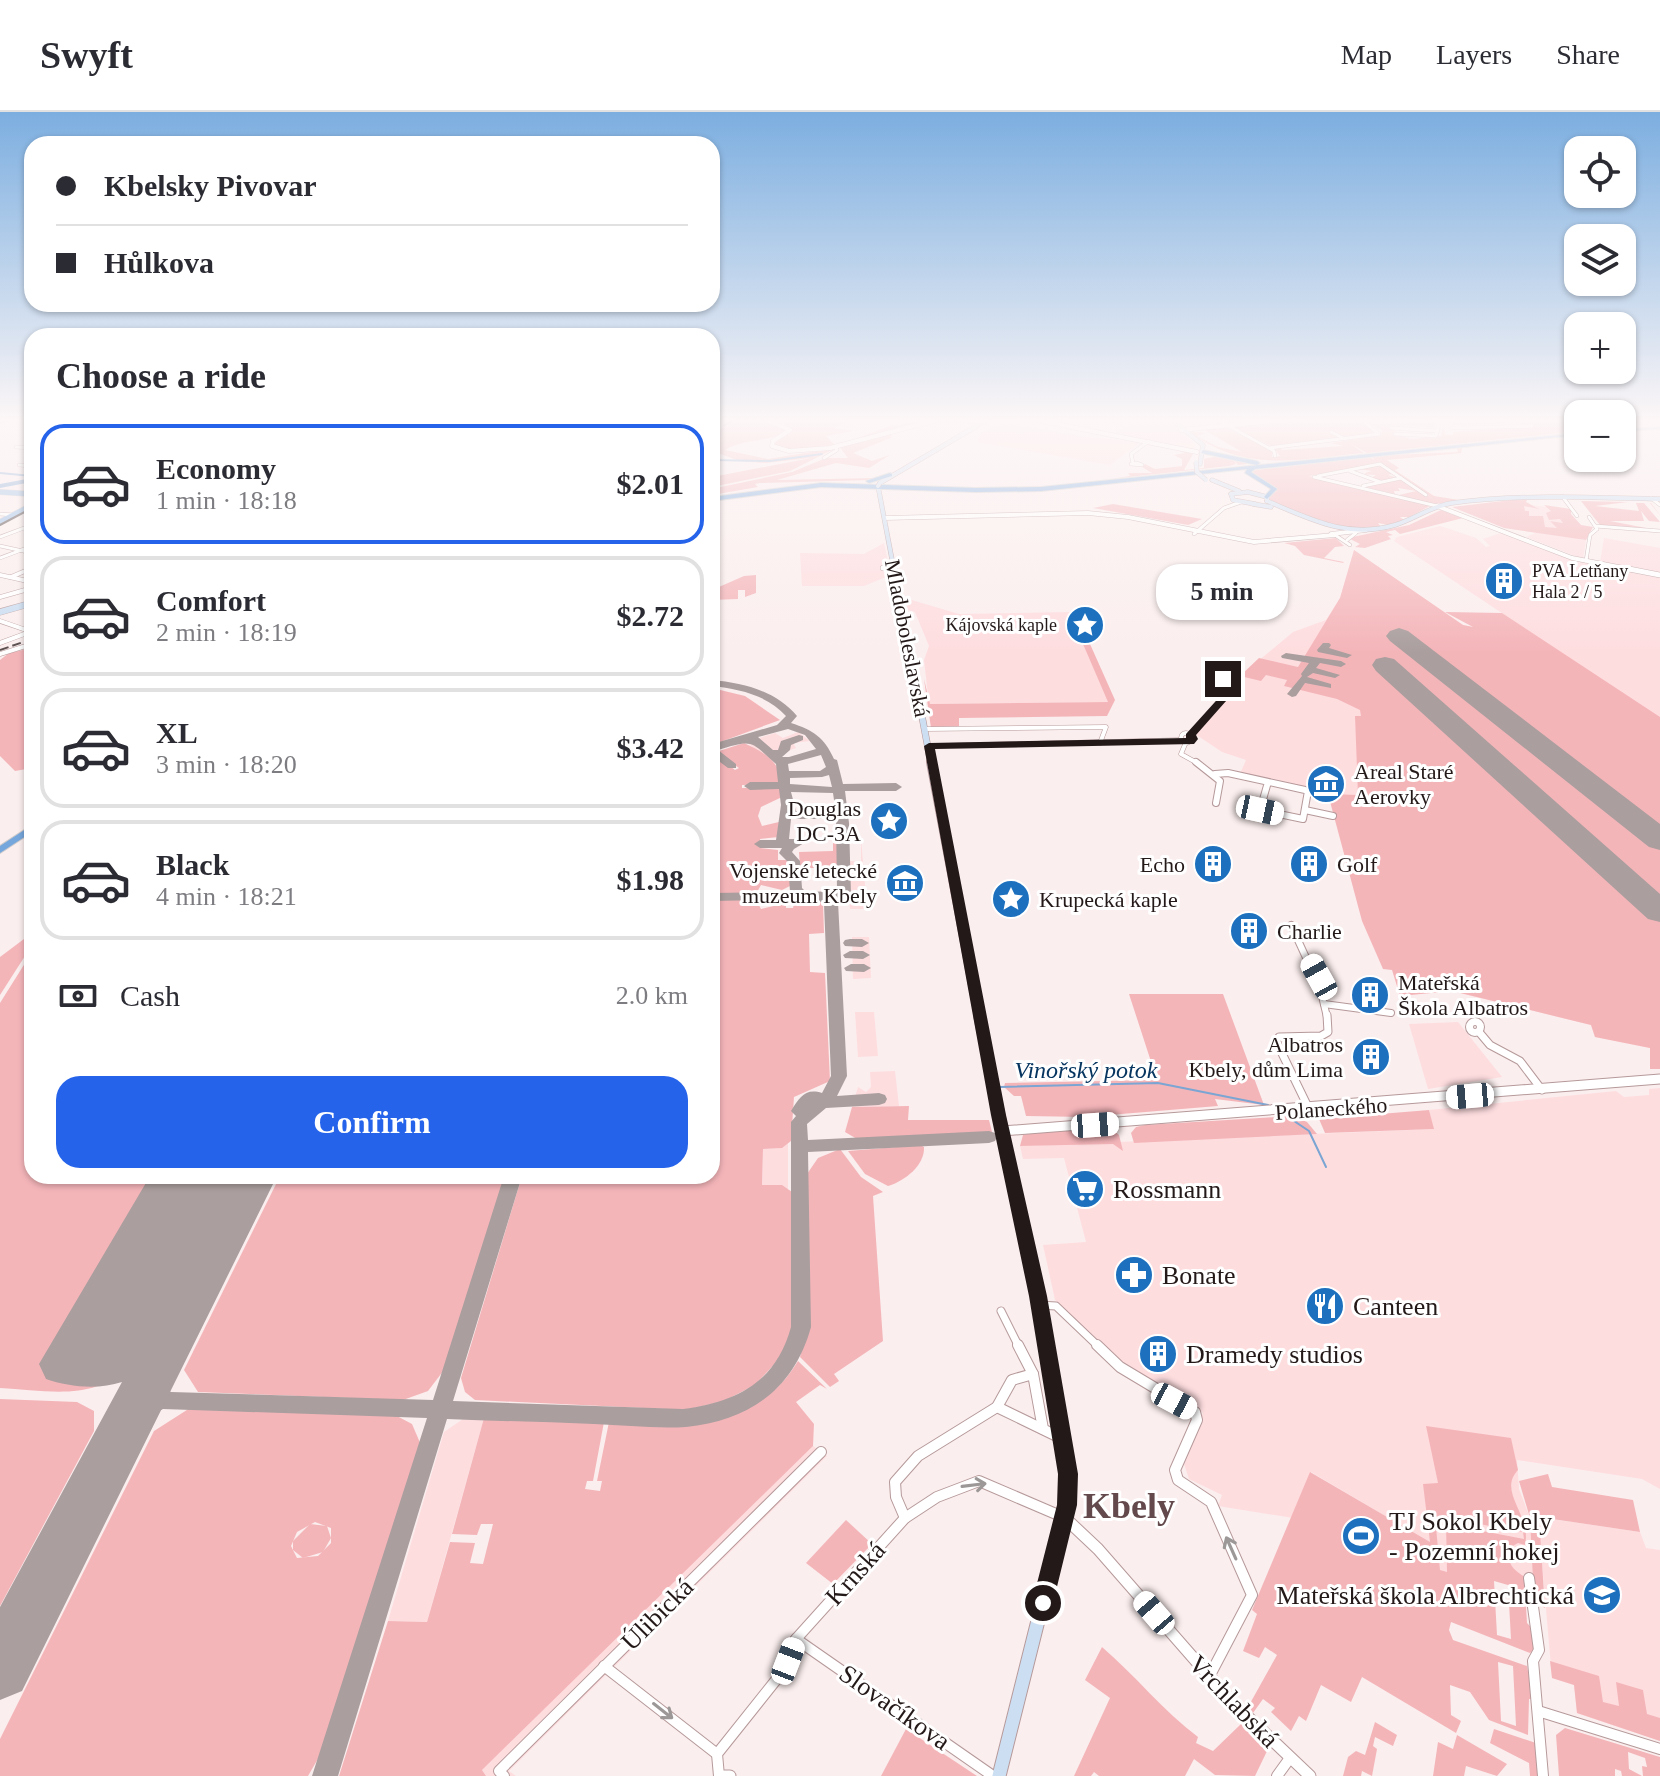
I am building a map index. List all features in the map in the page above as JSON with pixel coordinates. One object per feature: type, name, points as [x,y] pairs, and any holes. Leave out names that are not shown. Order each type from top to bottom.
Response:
[{"type":"highway","points":[[0,847],[24,831]]},
{"type":"main road","name":"Mladoboleslavská","points":[[881,498],[1002,1131],[1039,1305],[1068,1474],[996,1776]]},
{"type":"main road","points":[[1234,498],[1241,502],[1272,507],[1335,533],[1356,533],[1404,525],[1439,506]]},
{"type":"main road","points":[[1253,504],[1267,499],[1335,533],[1404,522],[1439,506],[1536,498]]},
{"type":"main road","points":[[1636,498],[1660,499]]},
{"type":"main road","points":[[0,525],[24,511]]},
{"type":"main road","points":[[0,525],[24,512]]},
{"type":"main road","points":[[0,612],[24,605]]},
{"type":"street","points":[[1227,506],[1230,498]]},
{"type":"street","points":[[1404,498],[1439,506],[1586,561],[1660,575]]},
{"type":"street","points":[[1563,498],[1577,516]]},
{"type":"street","points":[[1651,498],[1658,507]]},
{"type":"street","points":[[1196,532],[1227,506],[1241,502]]},
{"type":"street","points":[[885,518],[1088,513],[1259,541],[1372,529]]},
{"type":"street","points":[[0,514],[14,515]]},
{"type":"street","points":[[1589,517],[1596,527]]},
{"type":"street","points":[[1586,561],[1590,534],[1596,527]]},
{"type":"street","points":[[1596,527],[1660,532]]},
{"type":"street","points":[[0,537],[24,528]]},
{"type":"street","points":[[1196,532],[1205,529]]},
{"type":"street","points":[[1335,533],[1347,540],[1356,533]]},
{"type":"street","points":[[0,546],[24,551]]},
{"type":"street","points":[[0,558],[24,549]]},
{"type":"street","points":[[883,568],[894,568]]},
{"type":"street","points":[[11,577],[24,571]]},
{"type":"street","points":[[0,575],[24,580]]},
{"type":"street","points":[[0,597],[24,590]]},
{"type":"street","points":[[0,621],[24,630]]},
{"type":"street","points":[[0,643],[24,634]]},
{"type":"street","points":[[0,654],[24,648]]},
{"type":"street","points":[[1216,803],[1221,786],[1215,774],[1181,754],[1185,739],[1229,692],[1223,679]]},
{"type":"street","points":[[926,729],[1106,727],[1100,743]]},
{"type":"street","points":[[1016,728],[1021,744]]},
{"type":"street","points":[[929,746],[1185,739]]},
{"type":"street","points":[[1215,774],[1228,773],[1268,782],[1308,791],[1303,819],[1260,810],[1268,782]]},
{"type":"street","points":[[1305,810],[1333,816]]},
{"type":"street","points":[[1291,925],[1319,977],[1326,1034],[1280,1037],[1276,1041],[1309,1109]]},
{"type":"street","points":[[1324,1004],[1391,1013]]},
{"type":"street","points":[[1479,1032],[1490,1045],[1520,1061],[1542,1090]]},
{"type":"street","name":"Polaneckého","points":[[1002,1131],[1660,1079]]},
{"type":"street","points":[[1039,1305],[1056,1306],[1120,1367],[1195,1412],[1197,1420],[1175,1470],[1178,1480],[1211,1502],[1252,1595],[1209,1677]]},
{"type":"street","points":[[1001,1311],[1033,1374],[1043,1429]]},
{"type":"street","points":[[905,1518],[896,1497],[895,1482],[918,1456],[1001,1409],[1009,1402],[1005,1393],[1012,1380],[1033,1374]]},
{"type":"street","points":[[1001,1409],[1063,1439]]},
{"type":"street","name":"Úlibická","points":[[504,1776],[499,1771],[821,1452]]},
{"type":"street","name":"Krnská","points":[[717,1754],[776,1680],[796,1639],[905,1518],[937,1497],[979,1481],[1060,1516]]},
{"type":"street","name":"Vrchlabská","points":[[1060,1516],[1098,1549],[1209,1677],[1310,1776]]},
{"type":"street","points":[[1529,1578],[1539,1650],[1533,1661],[1543,1776]]},
{"type":"street","name":"Slovačíkova","points":[[796,1639],[996,1776]]},
{"type":"street","points":[[604,1666],[717,1754],[721,1776],[730,1776]]},
{"type":"street","points":[[1538,1711],[1660,1749]]},
{"type":"street","points":[[1277,1776],[1290,1758]]},
{"type":"shaded area","points":[[1269,498],[1396,498],[1430,506],[1409,517],[1400,517],[1404,520],[1388,525],[1378,523],[1381,527],[1339,530],[1270,501]]},
{"type":"shaded area","points":[[1409,498],[1435,500],[1431,498],[1465,501],[1432,504]]},
{"type":"shaded area","points":[[1528,498],[1526,502],[1539,509],[1524,506],[1525,511],[1529,511],[1529,516],[1543,516],[1545,527],[1557,528],[1550,521],[1563,523],[1560,519],[1549,520],[1546,513],[1551,511],[1544,505],[1571,509],[1571,514],[1581,525],[1593,527],[1586,540],[1504,528],[1452,507]]},
{"type":"shaded area","points":[[1581,501],[1628,502],[1595,506],[1639,511],[1636,503],[1644,503],[1660,522],[1649,521],[1641,511],[1644,521],[1610,521],[1651,529],[1600,525]]},
{"type":"shaded area","points":[[1113,504],[1202,519],[1188,525],[1093,508]]},
{"type":"shaded area","points":[[1469,507],[1549,507],[1554,517],[1563,518],[1581,540],[1586,540],[1583,559],[1526,537],[1536,533],[1513,529]]},
{"type":"shaded area","points":[[1441,510],[1463,518],[1400,534],[1395,530],[1386,532],[1393,535],[1388,536],[1391,539],[1365,548],[1355,547],[1360,544],[1348,538],[1409,525]]},
{"type":"shaded area","points":[[1440,526],[1476,538],[1486,547],[1490,546],[1483,539],[1501,533],[1574,561],[1660,577],[1660,1069],[1650,1069],[1650,1048],[1595,1037],[1591,1025],[1452,991],[1388,856],[1385,808],[1240,774],[1246,760],[1222,752],[1195,734],[1251,667],[1293,632],[1326,620],[1340,598],[1354,550],[1463,625],[1496,632],[1584,668],[1394,541],[1397,537]]},
{"type":"shaded area","points":[[1336,538],[1344,546],[1335,547],[1324,558],[1343,563],[1304,555],[1295,546],[1284,543]]},
{"type":"shaded area","points":[[1604,538],[1660,548],[1660,573],[1600,562]]},
{"type":"shaded area","points":[[884,543],[891,575],[864,586],[802,586],[800,553],[864,554]]},
{"type":"shaded area","points":[[1354,550],[1463,625],[1473,627],[1445,612],[1502,613],[1660,717],[1660,1069],[1650,1069],[1650,1048],[1595,1037],[1591,1025],[1452,991],[1400,996],[1392,970],[1383,969],[1362,921],[1328,794],[1358,795],[1355,716],[1361,716],[1360,710],[1337,699],[1284,686],[1287,680],[1266,675],[1261,681],[1240,676],[1259,658],[1298,667],[1340,598]]},
{"type":"shaded area","points":[[756,575],[756,593],[745,597],[745,590],[738,590],[738,599],[720,600],[720,586],[744,576]]},
{"type":"shaded area","points":[[905,598],[959,614],[1070,612],[1109,702],[929,704],[924,660],[929,646],[915,612],[908,610]]},
{"type":"shaded area","points":[[1083,644],[1090,644],[1115,700],[1107,716],[959,718],[959,728],[931,728],[924,679],[930,704],[1108,702]]},
{"type":"shaded area","points":[[24,650],[24,769],[15,771],[0,756],[0,660],[9,653]]},
{"type":"shaded area","points":[[720,690],[745,696],[780,720],[720,742]]},
{"type":"shaded area","points":[[798,732],[810,741],[793,743],[796,748],[767,758],[746,742],[775,733],[783,738]]},
{"type":"shaded area","points":[[744,743],[764,754],[778,770],[779,784],[742,785],[742,788],[781,787],[782,797],[761,807],[758,816],[762,826],[779,822],[778,837],[760,839],[760,848],[778,850],[778,860],[790,860],[790,886],[782,890],[761,885],[756,894],[720,895],[720,758],[735,770],[739,768],[720,755],[720,751]]},
{"type":"shaded area","points":[[861,838],[867,909],[850,909],[848,861],[861,861]]},
{"type":"shaded area","points":[[833,843],[838,844],[837,868],[800,868],[799,852],[833,851]]},
{"type":"shaded area","points":[[755,898],[761,909],[786,903],[786,908],[793,908],[794,903],[823,902],[824,933],[809,934],[810,972],[825,973],[830,1081],[794,1097],[791,1141],[782,1148],[763,1149],[762,1185],[782,1185],[792,1192],[792,1327],[783,1355],[755,1385],[724,1401],[686,1410],[475,1400],[465,1392],[461,1378],[520,1184],[720,1184],[720,899]]},
{"type":"shaded area","points":[[852,937],[869,937],[871,978],[853,979]]},
{"type":"shaded area","points":[[24,939],[24,958],[0,995],[0,957]]},
{"type":"shaded area","points":[[24,965],[24,1184],[226,1184],[130,1364],[117,1376],[86,1389],[52,1392],[0,1388],[0,1003]]},
{"type":"shaded area","points":[[1129,994],[1223,994],[1264,1105],[1215,1099],[1218,1106],[1085,1117],[1026,1116],[1021,1096],[1014,1096],[1004,1087],[1005,1083],[1157,1080]]},
{"type":"shaded area","points":[[855,1012],[874,1012],[878,1056],[858,1057]]},
{"type":"shaded area","points":[[1458,1022],[1502,1077],[1428,1089],[1409,1024]]},
{"type":"shaded area","points":[[895,1071],[899,1106],[852,1107],[858,1087],[866,1092],[871,1087],[870,1072]]},
{"type":"shaded area","points":[[1660,1088],[1660,1489],[1642,1479],[1517,1460],[1519,1489],[1530,1518],[1533,1582],[1438,1575],[1436,1546],[1311,1472],[1293,1518],[1218,1506],[1222,1495],[1189,1479],[1182,1458],[1203,1413],[1113,1356],[1055,1300],[1043,1245],[1086,1242],[1064,1158],[1023,1159],[1020,1146],[1433,1129],[1429,1110],[1616,1091],[1624,1097],[1649,1095],[1649,1089]]},
{"type":"shaded area","points":[[909,1106],[908,1120],[989,1120],[992,1132],[857,1139],[845,1132],[852,1107]]},
{"type":"shaded area","points":[[1429,1110],[1434,1129],[1325,1133],[1319,1119]]},
{"type":"shaded area","points":[[1293,1116],[1307,1122],[1317,1134],[1134,1143],[1131,1133],[1136,1127],[1145,1125]]},
{"type":"shaded area","points":[[1110,1127],[1119,1135],[1123,1151],[1113,1144],[1020,1146],[1023,1135]]},
{"type":"shaded area","points":[[788,1143],[788,1190],[781,1185],[762,1185],[763,1149],[781,1148]]},
{"type":"shaded area","points":[[924,1147],[918,1166],[888,1186],[865,1174],[848,1151]]},
{"type":"shaded area","points":[[840,1149],[861,1177],[883,1192],[873,1196],[883,1341],[834,1374],[839,1381],[830,1387],[800,1357],[809,1315],[807,1174],[818,1158]]},
{"type":"shaded area","points":[[276,1184],[503,1184],[444,1370],[428,1391],[403,1400],[198,1392],[184,1370]]},
{"type":"shaded area","points":[[798,1361],[827,1389],[820,1385],[796,1402],[814,1424],[813,1446],[482,1770],[486,1776],[339,1776],[388,1621],[427,1622],[450,1542],[475,1543],[470,1563],[483,1564],[493,1524],[481,1524],[477,1535],[452,1534],[484,1418],[604,1422],[593,1481],[587,1481],[585,1489],[600,1491],[602,1481],[597,1481],[609,1422],[689,1422],[739,1411],[761,1400],[781,1384]]},
{"type":"shaded area","points":[[0,1399],[77,1402],[94,1411],[94,1431],[0,1606]]},
{"type":"shaded area","points":[[190,1408],[395,1415],[412,1424],[421,1445],[326,1745],[308,1776],[0,1776],[0,1739],[154,1431]],"holes":[[[315,1522],[331,1528],[331,1543],[318,1556],[297,1558],[291,1546],[297,1532]]]},
{"type":"shaded area","points":[[466,1417],[484,1418],[427,1622],[388,1621],[444,1432]]},
{"type":"shaded area","points":[[1426,1426],[1511,1438],[1518,1470],[1511,1487],[1526,1534],[1525,1545],[1518,1543],[1511,1547],[1509,1557],[1514,1568],[1525,1577],[1530,1600],[1526,1607],[1527,1623],[1533,1629],[1535,1649],[1530,1653],[1451,1622],[1449,1630],[1453,1640],[1527,1666],[1533,1699],[1529,1699],[1528,1735],[1489,1720],[1470,1692],[1450,1685],[1451,1715],[1461,1721],[1456,1733],[1362,1677],[1351,1702],[1321,1685],[1306,1721],[1299,1716],[1291,1731],[1271,1712],[1275,1708],[1263,1699],[1253,1713],[1248,1707],[1277,1655],[1265,1647],[1259,1658],[1243,1651],[1257,1614],[1252,1610],[1310,1472],[1430,1542],[1423,1484],[1438,1483]],"holes":[[[1435,1516],[1523,1532],[1524,1539],[1446,1524],[1447,1572],[1440,1570]],[[1494,1581],[1508,1585],[1511,1639],[1497,1635]],[[1498,1662],[1513,1666],[1516,1726],[1501,1721]]]},
{"type":"shaded area","points":[[813,1446],[827,1456],[509,1771],[516,1776],[486,1776],[482,1770]]},
{"type":"shaded area","points":[[1548,1474],[1552,1487],[1633,1500],[1640,1532],[1539,1517],[1545,1608],[1540,1605],[1533,1582],[1530,1518],[1519,1481]]},
{"type":"shaded area","name":"Mateřská škola Albrechtická","points":[[1538,1517],[1640,1532],[1646,1548],[1660,1550],[1660,1741],[1577,1713],[1574,1685],[1552,1678]]},
{"type":"shaded area","points":[[846,1520],[872,1544],[833,1584],[806,1563]]},
{"type":"shaded area","points":[[310,1524],[327,1526],[331,1538],[323,1552],[303,1558],[293,1550],[293,1541]]},
{"type":"shaded area","points":[[1102,1647],[1198,1737],[1196,1743],[1213,1751],[1241,1724],[1268,1749],[1255,1776],[1215,1775],[1194,1759],[1185,1776],[1099,1776],[1094,1772],[1091,1776],[1074,1776],[1110,1698],[1085,1680]]},
{"type":"shaded area","points":[[1550,1661],[1599,1676],[1603,1702],[1619,1706],[1616,1682],[1643,1690],[1647,1714],[1660,1718],[1660,1741],[1577,1713],[1574,1685],[1552,1678]]},
{"type":"shaded area","points":[[1375,1722],[1397,1735],[1393,1746],[1375,1737],[1373,1746],[1377,1749],[1372,1776],[1362,1771],[1361,1776],[1343,1776],[1348,1757],[1356,1751],[1365,1755]]},
{"type":"shaded area","points":[[1565,1728],[1660,1757],[1660,1776],[1643,1776],[1642,1766],[1647,1767],[1645,1758],[1628,1752],[1629,1769],[1642,1776],[1622,1776],[1621,1771],[1615,1769],[1615,1776],[1559,1776],[1556,1735]]},
{"type":"shaded area","points":[[906,1729],[977,1776],[881,1776]]},
{"type":"shaded area","points":[[1494,1729],[1536,1743],[1538,1776],[1530,1776],[1529,1763],[1490,1743]]},
{"type":"shaded area","points":[[1457,1735],[1507,1764],[1497,1776],[1466,1766],[1464,1776],[1433,1776],[1438,1742],[1453,1749]]},
{"type":"waterway","name":"Vinořský potok","points":[[1000,1087],[1158,1083],[1268,1105]]},
{"type":"waterway","name":"Vinořský potok","points":[[1288,1117],[1309,1131],[1326,1167]]},
{"type":"taxiway","points":[[1326,645],[1322,650],[1347,655]]},
{"type":"taxiway","points":[[1286,656],[1315,661]]},
{"type":"taxiway","points":[[1309,670],[1317,660],[1341,664]]},
{"type":"taxiway","points":[[1306,674],[1311,670],[1335,675]]},
{"type":"taxiway","points":[[1292,694],[1303,679],[1327,686]]},
{"type":"taxiway","points":[[720,684],[766,696],[776,702],[792,716],[782,725]]},
{"type":"taxiway","points":[[745,738],[788,725],[809,733],[821,745]]},
{"type":"taxiway","points":[[720,746],[745,738]]},
{"type":"taxiway","points":[[745,738],[755,740],[770,753]]},
{"type":"taxiway","points":[[770,753],[781,753],[786,748],[785,743],[799,738]]},
{"type":"taxiway","points":[[780,760],[790,761],[822,751],[821,745]]},
{"type":"taxiway","points":[[821,745],[833,768]]},
{"type":"taxiway","points":[[770,753],[782,763],[785,785]]},
{"type":"taxiway","points":[[720,757],[732,766]]},
{"type":"taxiway","points":[[833,762],[833,768]]},
{"type":"taxiway","points":[[785,775],[822,774],[833,768]]},
{"type":"taxiway","points":[[803,896],[844,895],[843,823],[833,768]]},
{"type":"taxiway","points":[[750,786],[785,785]]},
{"type":"taxiway","points":[[785,785],[787,805]]},
{"type":"taxiway","points":[[839,788],[896,787]]},
{"type":"taxiway","points":[[785,788],[829,790]]},
{"type":"taxiway","points":[[783,843],[787,805]]},
{"type":"taxiway","points":[[787,805],[791,815],[830,815]]},
{"type":"taxiway","points":[[760,844],[783,843]]},
{"type":"taxiway","points":[[783,843],[789,846]]},
{"type":"taxiway","points":[[785,843],[789,846]]},
{"type":"taxiway","points":[[785,843],[790,843]]},
{"type":"taxiway","points":[[789,846],[798,843]]},
{"type":"taxiway","points":[[789,846],[785,853],[794,861],[795,890],[803,896]]},
{"type":"taxiway","points":[[720,897],[803,896]]},
{"type":"taxiway","points":[[820,896],[831,902],[839,1076],[828,1098],[822,1103]]},
{"type":"taxiway","points":[[850,943],[862,943]]},
{"type":"taxiway","points":[[850,955],[863,955]]},
{"type":"taxiway","points":[[851,968],[864,968]]},
{"type":"taxiway","points":[[799,1111],[812,1096],[820,1098],[822,1103]]},
{"type":"taxiway","points":[[824,1103],[879,1099]]},
{"type":"taxiway","points":[[799,1146],[799,1122],[822,1103]]},
{"type":"taxiway","points":[[799,1146],[989,1137]]},
{"type":"taxiway","points":[[440,1410],[683,1418],[723,1410],[759,1392],[786,1365],[796,1347],[801,1327],[799,1146]]},
{"type":"taxiway","points":[[440,1410],[510,1184]]},
{"type":"taxiway","points":[[167,1399],[156,1394],[152,1383],[186,1312]]},
{"type":"taxiway","points":[[91,1496],[127,1427],[136,1416],[161,1400],[440,1410]]},
{"type":"taxiway","points":[[325,1776],[440,1410]]},
{"type":"runway","points":[[1399,636],[1660,840]]},
{"type":"runway","points":[[1385,665],[1660,912]]},
{"type":"runway","points":[[168,1184],[64,1364],[111,1364],[211,1184]]},
{"type":"runway","points":[[0,1669],[251,1184]]},
{"type":"tram line","points":[[0,525],[24,512]]},
{"type":"railway","points":[[0,650],[24,642]]},
{"type":"place","name":"PVA Letňany Hala 2 / 5","points":[[1504,581]]},
{"type":"place","name":"Kájovská kaple","points":[[1085,625]]},
{"type":"place","name":"Areal Staré Aerovky","points":[[1326,784]]},
{"type":"place","name":"Douglas DC-3A","points":[[889,821]]},
{"type":"place","name":"Echo","points":[[1213,864]]},
{"type":"place","name":"Golf","points":[[1309,864]]},
{"type":"place","name":"Vojenské letecké muzeum Kbely","points":[[905,883]]},
{"type":"place","name":"Krupecká kaple","points":[[1011,899]]},
{"type":"place","name":"Charlie","points":[[1249,931]]},
{"type":"place","name":"Mateřská Škola Albatros","points":[[1370,995]]},
{"type":"place","name":"Albatros Kbely, dům Lima","points":[[1371,1057]]},
{"type":"place","name":"Rossmann","points":[[1085,1189]]},
{"type":"place","name":"Bonate","points":[[1134,1275]]},
{"type":"place","name":"Canteen","points":[[1325,1306]]},
{"type":"place","name":"Dramedy studios","points":[[1158,1354]]},
{"type":"place","name":"TJ Sokol Kbely - Pozemní hokej","points":[[1361,1536]]},
{"type":"place","name":"Mateřská škola Albrechtická","points":[[1602,1595]]},
{"type":"district","name":"Kbely","points":[[1129,1505]]},
{"type":"route","points":[[1043,1603],[1067,1505],[1068,1474],[1038,1296],[998,1115],[929,746],[1192,741],[1190,736],[1229,692],[1229,686],[1223,679]]}]
